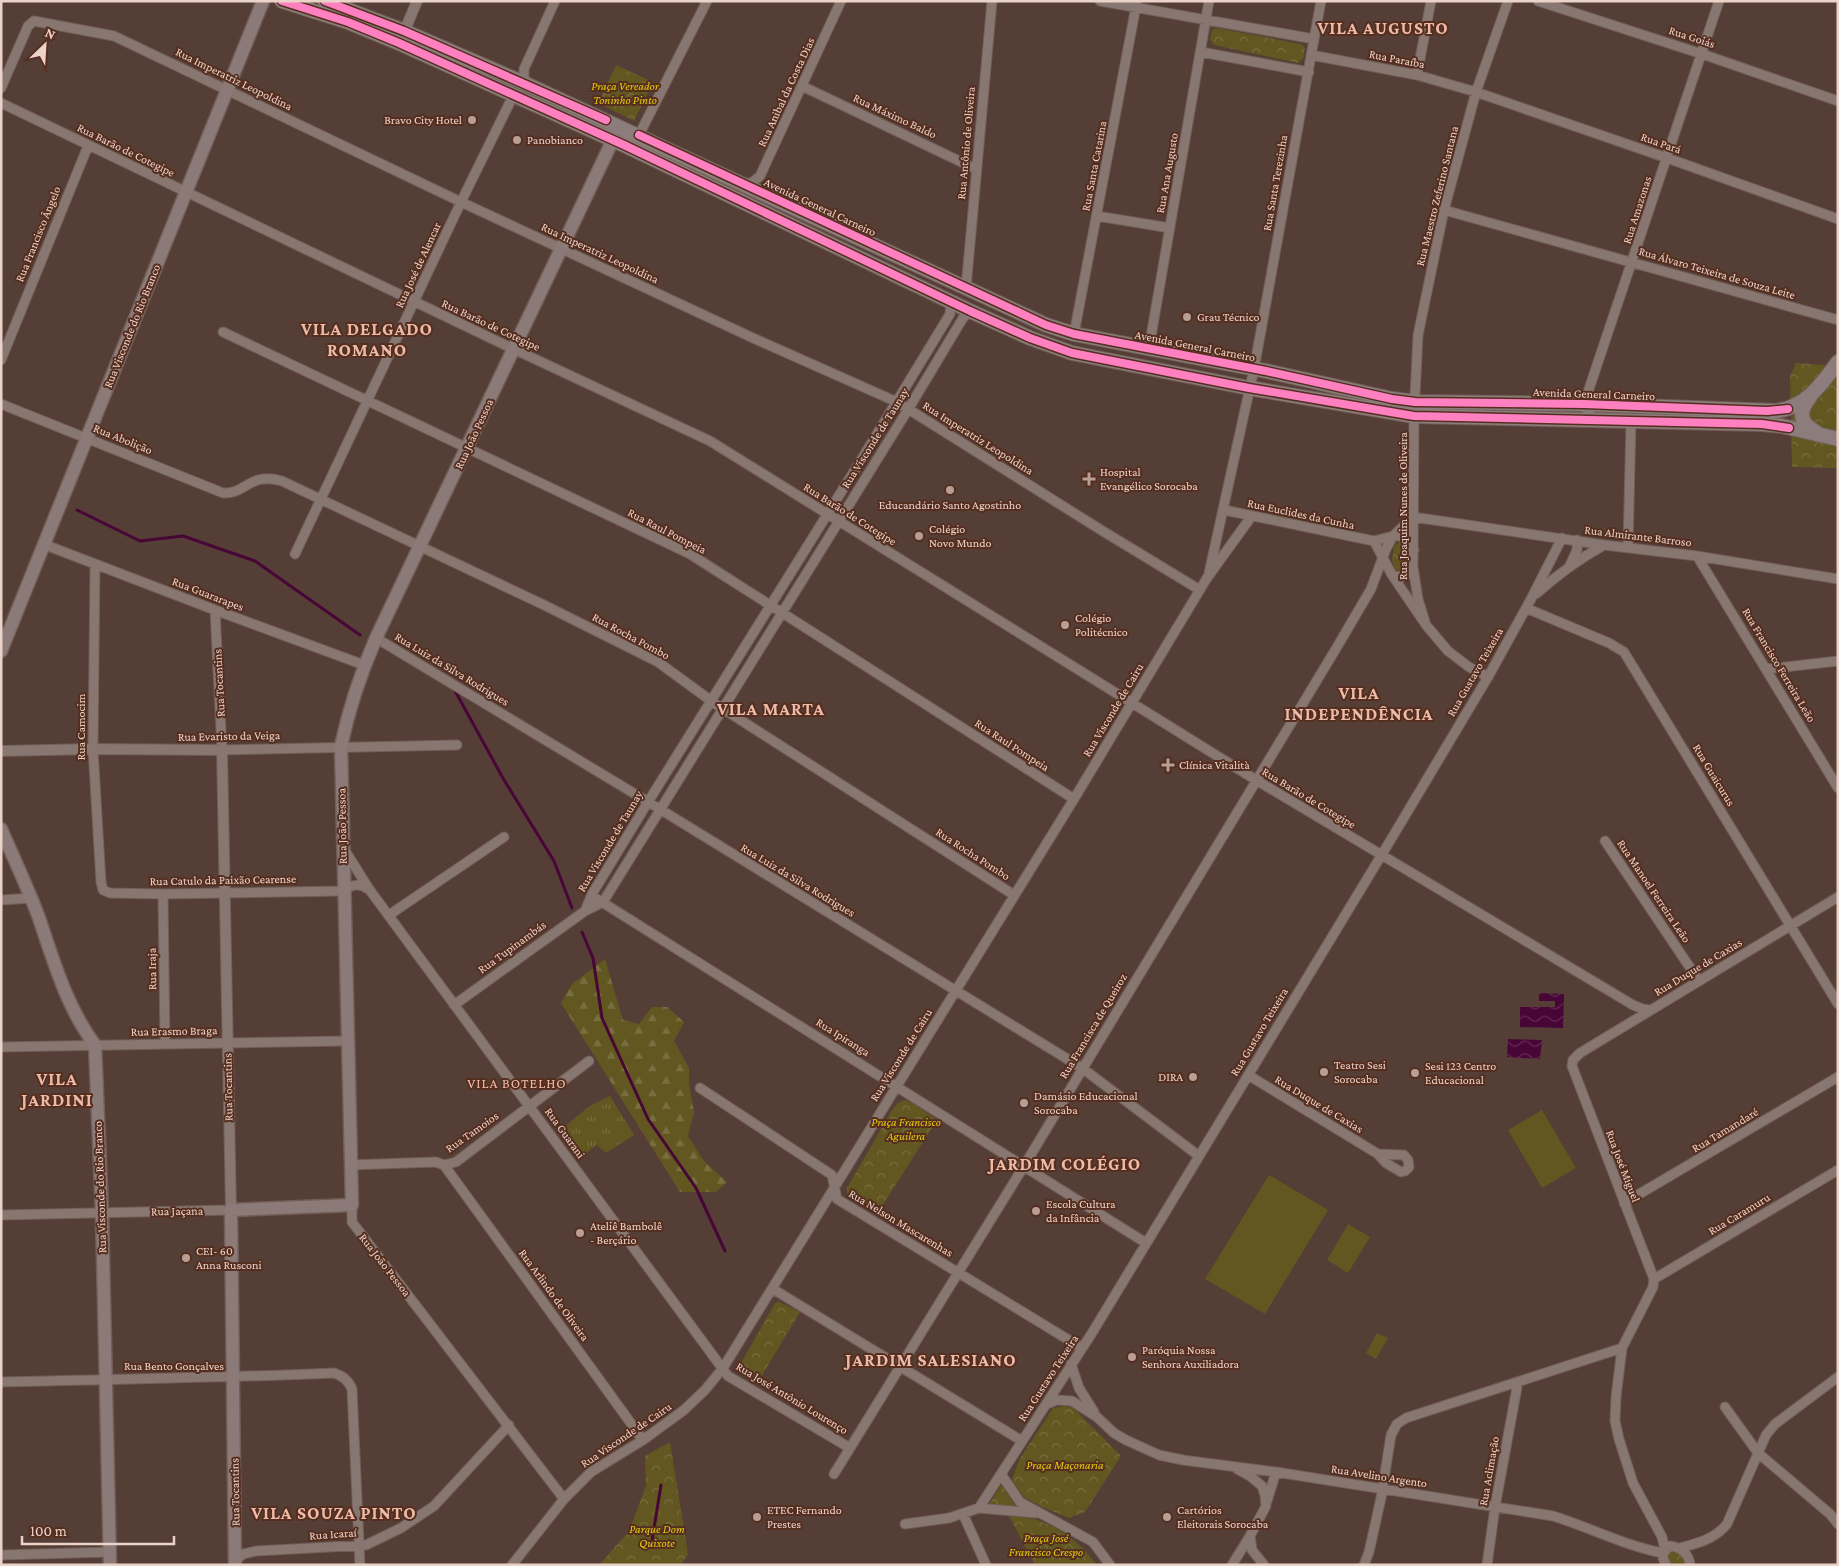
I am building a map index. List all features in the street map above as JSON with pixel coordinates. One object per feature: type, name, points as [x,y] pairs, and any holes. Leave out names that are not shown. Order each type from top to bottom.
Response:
[{"type":"main road","name":"Rua Visconde do Rio Branco","points":[[1,651],[263,1]]},
{"type":"main road","name":"Avenida General Carneiro","points":[[282,1],[402,37],[526,84],[1046,325],[1074,334],[1254,369],[1392,399],[1415,402],[1584,404],[1768,412],[1788,409],[1800,404],[1812,394]]},
{"type":"main road","name":"Avenida General Carneiro","points":[[326,1],[514,94],[970,311],[1030,338],[1072,353],[1250,388],[1414,416],[1762,424],[1838,439]]},
{"type":"main road","points":[[606,120],[612,132],[612,140]]},
{"type":"main road","name":"Rua João Pessoa","points":[[352,1205],[341,746],[349,708],[376,638],[612,140]]},
{"type":"main road","points":[[1819,434],[1806,424],[1802,416],[1804,406],[1837,365]]},
{"type":"main road","points":[[1,829],[31,898],[73,1012],[95,1045]]},
{"type":"main road","name":"Rua Visconde do Rio Branco","points":[[95,1045],[102,1213],[110,1558]]},
{"type":"main road","name":"Rua Jaçana","points":[[230,1210],[352,1205]]},
{"type":"main road","name":"Rua Tocantins","points":[[230,1210],[234,1378],[235,1563]]},
{"type":"street","points":[[402,37],[417,1]]},
{"type":"street","points":[[526,84],[524,69],[555,1]]},
{"type":"street","points":[[639,135],[707,1]]},
{"type":"street","name":"Rua Anibal da Costa Dias","points":[[745,184],[753,182],[760,176],[841,1]]},
{"type":"street","name":"Rua Antônio de Oliveira","points":[[966,288],[992,1]]},
{"type":"street","points":[[1100,1],[1137,4],[1314,39]]},
{"type":"street","name":"Rua Ana Augusto","points":[[1149,348],[1209,1]]},
{"type":"street","name":"Rua Santa Terezinha","points":[[1254,369],[1321,1]]},
{"type":"street","points":[[1417,74],[1431,1]]},
{"type":"street","name":"Rua Maestro Zeferino Santana","points":[[1415,402],[1418,335],[1444,210],[1476,92],[1508,1]]},
{"type":"street","name":"Rua Goiás","points":[[1538,1],[1702,54],[1838,101]]},
{"type":"street","name":"Rua Amazonas","points":[[1584,404],[1719,1]]},
{"type":"street","name":"Rua Santa Catarina","points":[[1074,334],[1137,4]]},
{"type":"street","name":"Rua Imperatriz Leopoldina","points":[[1,88],[28,26],[34,21],[114,36],[461,202],[753,338],[909,408],[1101,530],[1200,590]]},
{"type":"street","points":[[1201,52],[1308,72]]},
{"type":"street","name":"Rua Paraíba","points":[[1311,55],[1417,74],[1476,92]]},
{"type":"street","name":"Rua Máximo Baldo","points":[[802,86],[976,169]]},
{"type":"street","name":"Rua Pará","points":[[1476,92],[1838,219]]},
{"type":"street","name":"Rua José de Alencar","points":[[295,554],[514,94]]},
{"type":"street","name":"Rua Barão de Cotegipe","points":[[1,103],[414,302],[710,441],[1381,856],[1633,1005],[1651,1010]]},
{"type":"street","name":"Rua Francisco Ângelo","points":[[1,360],[88,146]]},
{"type":"street","name":"Rua Álvaro Teixeira de Souza Leite","points":[[1444,210],[1838,320]]},
{"type":"street","points":[[1097,216],[1170,228]]},
{"type":"street","name":"Rua Visconde de Taunay","points":[[585,911],[592,894],[648,802],[949,316],[951,302]]},
{"type":"street","name":"Rua Visconde de Taunay","points":[[585,911],[603,902],[963,318],[970,311]]},
{"type":"street","name":"Rua Raul Pompeia","points":[[224,332],[690,554],[1074,799]]},
{"type":"street","name":"Avenida General Carneiro","points":[[1250,388],[1254,369]]},
{"type":"street","name":"Rua Visconde de Cairu","points":[[1207,578],[1224,510],[1250,388]]},
{"type":"street","points":[[1414,416],[1415,402]]},
{"type":"street","name":"Rua Abolição","points":[[1,404],[223,493],[235,491]]},
{"type":"street","points":[[1584,404],[1594,419],[1598,420]]},
{"type":"street","name":"Rua Joaquim Nunes de Oliveira","points":[[1414,416],[1413,567],[1418,599],[1426,625]]},
{"type":"street","points":[[1628,548],[1631,421]]},
{"type":"street","name":"Rua Rocha Pombo","points":[[235,491],[254,480],[265,478],[282,481],[421,546],[658,662],[723,709],[1014,896]]},
{"type":"street","name":"Rua Euclides da Cunha","points":[[1224,510],[1374,542],[1393,536],[1413,517]]},
{"type":"street","name":"Rua Visconde de Cairu","points":[[512,1565],[564,1499],[591,1472],[643,1440],[684,1410],[705,1390],[722,1368],[773,1289],[896,1085],[1074,799],[1207,578],[1251,516]]},
{"type":"street","name":"Rua Almirante Barroso","points":[[1413,517],[1604,545],[1698,556],[1838,579]]},
{"type":"street","points":[[1413,532],[1415,527],[1421,522],[1434,520]]},
{"type":"street","points":[[1383,557],[1393,536],[1397,535],[1405,539],[1414,550]]},
{"type":"street","name":"Rua Gustavo Teixeira","points":[[979,1508],[1082,1348],[1381,856],[1488,677],[1562,538]]},
{"type":"street","points":[[1569,567],[1577,550],[1577,540]]},
{"type":"street","points":[[1374,542],[1392,575],[1426,625],[1448,651],[1469,667],[1488,677]]},
{"type":"street","name":"Rua Guararapes","points":[[43,544],[364,665]]},
{"type":"street","name":"Rua Gustavo Teixeira","points":[[1531,599],[1548,582],[1604,545]]},
{"type":"street","name":"Rua Francisco Ferreira Leão","points":[[1698,556],[1838,788]]},
{"type":"street","name":"Rua Francisca de Queiroz","points":[[834,1474],[1024,1166],[1371,589],[1383,557]]},
{"type":"street","name":"Rua Camocim","points":[[95,564],[93,749],[103,890]]},
{"type":"street","points":[[1392,575],[1401,578],[1413,567]]},
{"type":"street","name":"Rua Francisca de Queiroz","points":[[1371,589],[1380,579],[1392,575]]},
{"type":"street","name":"Rua Guaicurus","points":[[1526,608],[1609,643],[1624,652],[1838,1004]]},
{"type":"street","name":"Rua Tocantins","points":[[215,610],[222,750],[226,893],[230,1210]]},
{"type":"street","name":"Rua Luiz da Silva Rodrigues","points":[[376,638],[1082,1068],[1199,1156]]},
{"type":"street","points":[[1767,669],[1838,661]]},
{"type":"street","name":"Rua Evaristo da Veiga","points":[[1,751],[93,749],[222,750],[456,745]]},
{"type":"street","points":[[389,915],[504,837]]},
{"type":"street","name":"Rua Manoel Ferreira Leão","points":[[1605,841],[1699,981]]},
{"type":"street","name":"Rua Guarani","points":[[343,847],[369,889],[722,1368]]},
{"type":"street","points":[[344,891],[350,886],[357,884],[369,889]]},
{"type":"street","name":"Rua Catulo da Paixão Cearense","points":[[103,890],[110,893],[163,894],[344,891]]},
{"type":"street","name":"Rua Iraja","points":[[163,894],[166,1043]]},
{"type":"street","name":"Rua Ipiranga","points":[[592,894],[1146,1243]]},
{"type":"street","name":"Rua Duque de Caxias","points":[[1573,1060],[1580,1053],[1838,897]]},
{"type":"street","points":[[1,900],[31,898]]},
{"type":"street","name":"Rua Tupinambás","points":[[454,1004],[585,911]]},
{"type":"street","name":"Rua Erasmo Braga","points":[[1,1047],[347,1041]]},
{"type":"street","name":"Rua José Miguel","points":[[1573,1060],[1572,1066],[1654,1279]]},
{"type":"street","name":"Rua Tamoios","points":[[350,1165],[436,1162],[444,1165],[456,1162],[589,1061]]},
{"type":"street","name":"Rua Duque de Caxias","points":[[1248,1075],[1378,1154]]},
{"type":"street","name":"Rua Tamandaré","points":[[1624,1204],[1838,1077]]},
{"type":"street","name":"Rua Nelson Mascarenhas","points":[[700,1088],[832,1175],[837,1199],[1082,1348]]},
{"type":"street","name":"Rua Arlindo de Oliveira","points":[[444,1165],[643,1440]]},
{"type":"street","name":"Rua Caramuru","points":[[1654,1279],[1838,1170]]},
{"type":"street","name":"Rua João Pessoa","points":[[352,1205],[352,1222],[564,1499]]},
{"type":"street","name":"Rua Jaçana","points":[[1,1215],[230,1210]]},
{"type":"street","points":[[1654,1279],[1653,1288],[1622,1348],[1615,1421],[1633,1483],[1662,1536],[1663,1558],[1666,1565]]},
{"type":"street","points":[[773,1289],[1022,1441]]},
{"type":"street","points":[[1364,1565],[1369,1552],[1383,1489],[1391,1435],[1397,1424],[1406,1418],[1622,1348]]},
{"type":"street","name":"Rua Avelino Argento","points":[[1071,1364],[1079,1388],[1097,1417]]},
{"type":"street","name":"Rua José Antônio Lourenço","points":[[722,1368],[728,1376],[850,1448]]},
{"type":"street","name":"Rua Bento Gonçalves","points":[[1,1382],[234,1378],[334,1373],[345,1379],[352,1389],[360,1545]]},
{"type":"street","points":[[1664,1552],[1670,1546],[1678,1547],[1702,1542],[1716,1535],[1727,1524],[1766,1435],[1775,1424],[1838,1377]]},
{"type":"street","name":"Rua Aclimação","points":[[1487,1565],[1518,1382]]},
{"type":"street","name":"Rua Avelino Argento","points":[[1046,1404],[1057,1400],[1072,1401],[1097,1417],[1114,1433],[1150,1452],[1184,1460],[1230,1465],[1553,1516],[1646,1550],[1664,1552]]},
{"type":"street","points":[[1725,1407],[1758,1453],[1830,1514],[1838,1524]]},
{"type":"street","name":"Rua Icaraí","points":[[235,1563],[243,1554],[256,1551],[366,1544],[401,1528],[434,1506],[509,1425]]},
{"type":"street","points":[[1230,1465],[1250,1476],[1262,1486],[1266,1506]]},
{"type":"street","points":[[1232,1565],[1266,1506],[1276,1472]]},
{"type":"street","points":[[1001,1474],[1020,1502],[1093,1542],[1110,1565]]},
{"type":"street","points":[[905,1524],[949,1518],[979,1508],[1038,1513]]},
{"type":"street","points":[[963,1514],[986,1565]]},
{"type":"street","points":[[1250,1536],[1252,1550],[1264,1565]]},
{"type":"street","points":[[1662,1536],[1689,1557],[1691,1564]]},
{"type":"street","points":[[360,1545],[360,1565]]},
{"type":"street","points":[[1,1555],[110,1558]]},
{"type":"green space","points":[[1216,28],[1301,44],[1305,48],[1303,59],[1298,63],[1214,45],[1210,40],[1212,30]]},
{"type":"green space","name":"Praça Vereador Toninho Pinto","points":[[616,65],[653,82],[634,121],[598,103]]},
{"type":"green space","points":[[1796,363],[1838,366],[1838,468],[1792,467],[1790,376]]},
{"type":"green space","points":[[1401,541],[1407,547],[1408,562],[1404,570],[1398,571],[1394,568],[1392,559],[1394,546]]},
{"type":"green space","points":[[605,959],[623,1020],[639,1024],[652,1007],[667,1007],[684,1022],[674,1041],[689,1068],[689,1084],[694,1112],[688,1136],[704,1161],[727,1182],[716,1192],[680,1192],[561,1003],[572,984]]},
{"type":"green space","points":[[610,1096],[634,1135],[606,1153],[597,1145],[580,1157],[561,1130],[588,1107]]},
{"type":"green space","name":"Praça Francisco Aguilera","points":[[904,1100],[911,1102],[937,1120],[877,1214],[847,1195],[847,1188],[892,1110],[898,1103]]},
{"type":"green space","points":[[1542,1110],[1576,1168],[1542,1188],[1508,1130]]},
{"type":"green space","points":[[1269,1175],[1328,1210],[1265,1314],[1205,1279]]},
{"type":"green space","points":[[1348,1224],[1370,1237],[1348,1273],[1327,1260]]},
{"type":"green space","points":[[779,1302],[800,1312],[758,1382],[737,1370],[775,1303]]},
{"type":"green space","points":[[1377,1333],[1388,1338],[1376,1359],[1366,1353]]},
{"type":"green space","name":"Praça Maçonaria","points":[[1065,1406],[1073,1408],[1121,1456],[1085,1512],[1069,1518],[1024,1497],[1012,1480],[1019,1460],[1053,1408]]},
{"type":"green space","name":"Parque Dom Quixote","points":[[670,1442],[688,1554],[681,1565],[599,1565],[629,1531],[646,1486],[645,1456]]},
{"type":"green space","points":[[1002,1484],[1016,1507],[988,1506]]},
{"type":"green space","name":"Praça José Francisco Crespo","points":[[1009,1516],[1033,1519],[1061,1531],[1077,1543],[1097,1565],[1035,1565]]},
{"type":"green space","points":[[1674,1550],[1683,1556],[1686,1565],[1672,1565],[1667,1556]]},
{"type":"water","points":[[1539,993],[1564,994],[1563,1028],[1520,1027],[1520,1007],[1555,1007],[1555,1001],[1539,1001]]},
{"type":"water","points":[[1508,1039],[1542,1040],[1540,1059],[1507,1057]]},
{"type":"waterway","points":[[77,510],[140,541],[183,536],[255,561],[360,635]]},
{"type":"waterway","points":[[454,689],[504,780],[554,861],[572,908]]},
{"type":"waterway","points":[[582,932],[593,958],[602,1018],[648,1119],[696,1188],[725,1251]]},
{"type":"waterway","points":[[651,1547],[661,1485]]},
{"type":"cycle path","points":[[282,1],[348,22],[399,43],[624,145],[970,311],[1030,338],[1072,353],[1249,388],[1414,416],[1762,424],[1789,428]]},
{"type":"cycle path","points":[[325,1],[404,31],[606,120]]},
{"type":"cycle path","points":[[639,135],[1046,325],[1074,334],[1266,371],[1392,399],[1415,402],[1584,404],[1767,411],[1788,409]]},
{"type":"place","name":"Bravo City Hotel","points":[[472,120]]},
{"type":"place","name":"Panobianco","points":[[517,140]]},
{"type":"place","name":"Grau Técnico","points":[[1187,317]]},
{"type":"place","name":"Hospital Evangélico Sorocaba","points":[[1089,479]]},
{"type":"place","name":"Educandário Santo Agostinho","points":[[950,490]]},
{"type":"place","name":"Colégio Novo Mundo","points":[[919,536]]},
{"type":"place","name":"Colégio Politécnico","points":[[1065,625]]},
{"type":"place","name":"Clínica Vitalità","points":[[1168,765]]},
{"type":"place","name":"Teatro Sesi Sorocaba","points":[[1324,1072]]},
{"type":"place","name":"Sesi 123 Centro Educacional","points":[[1415,1073]]},
{"type":"place","name":"DIRA","points":[[1193,1077]]},
{"type":"place","name":"Damásio Educacional Sorocaba","points":[[1024,1103]]},
{"type":"place","name":"Escola Cultura da Infância","points":[[1036,1211]]},
{"type":"place","name":"Ateliê Bambolê - Berçário","points":[[580,1233]]},
{"type":"place","name":"CEI- 60 Anna Rusconi","points":[[186,1258]]},
{"type":"place","name":"Paróquia Nossa Senhora Auxiliadora","points":[[1132,1357]]},
{"type":"place","name":"ETEC Fernando Prestes","points":[[757,1517]]},
{"type":"place","name":"Cartórios Eleitorais Sorocaba","points":[[1167,1517]]},
{"type":"district","name":"VILA AUGUSTO","points":[[1383,28]]},
{"type":"district","name":"VILA DELGADO ROMANO","points":[[367,339]]},
{"type":"district","name":"VILA INDEPENDÊNCIA","points":[[1359,703]]},
{"type":"district","name":"VILA MARTA","points":[[771,709]]},
{"type":"district","name":"VILA BOTELHO","points":[[517,1083]]},
{"type":"district","name":"VILA JARDINI","points":[[57,1089]]},
{"type":"district","name":"JARDIM COLÉGIO","points":[[1065,1164]]},
{"type":"district","name":"JARDIM SALESIANO","points":[[931,1360]]},
{"type":"district","name":"VILA SOUZA PINTO","points":[[334,1513]]}]
